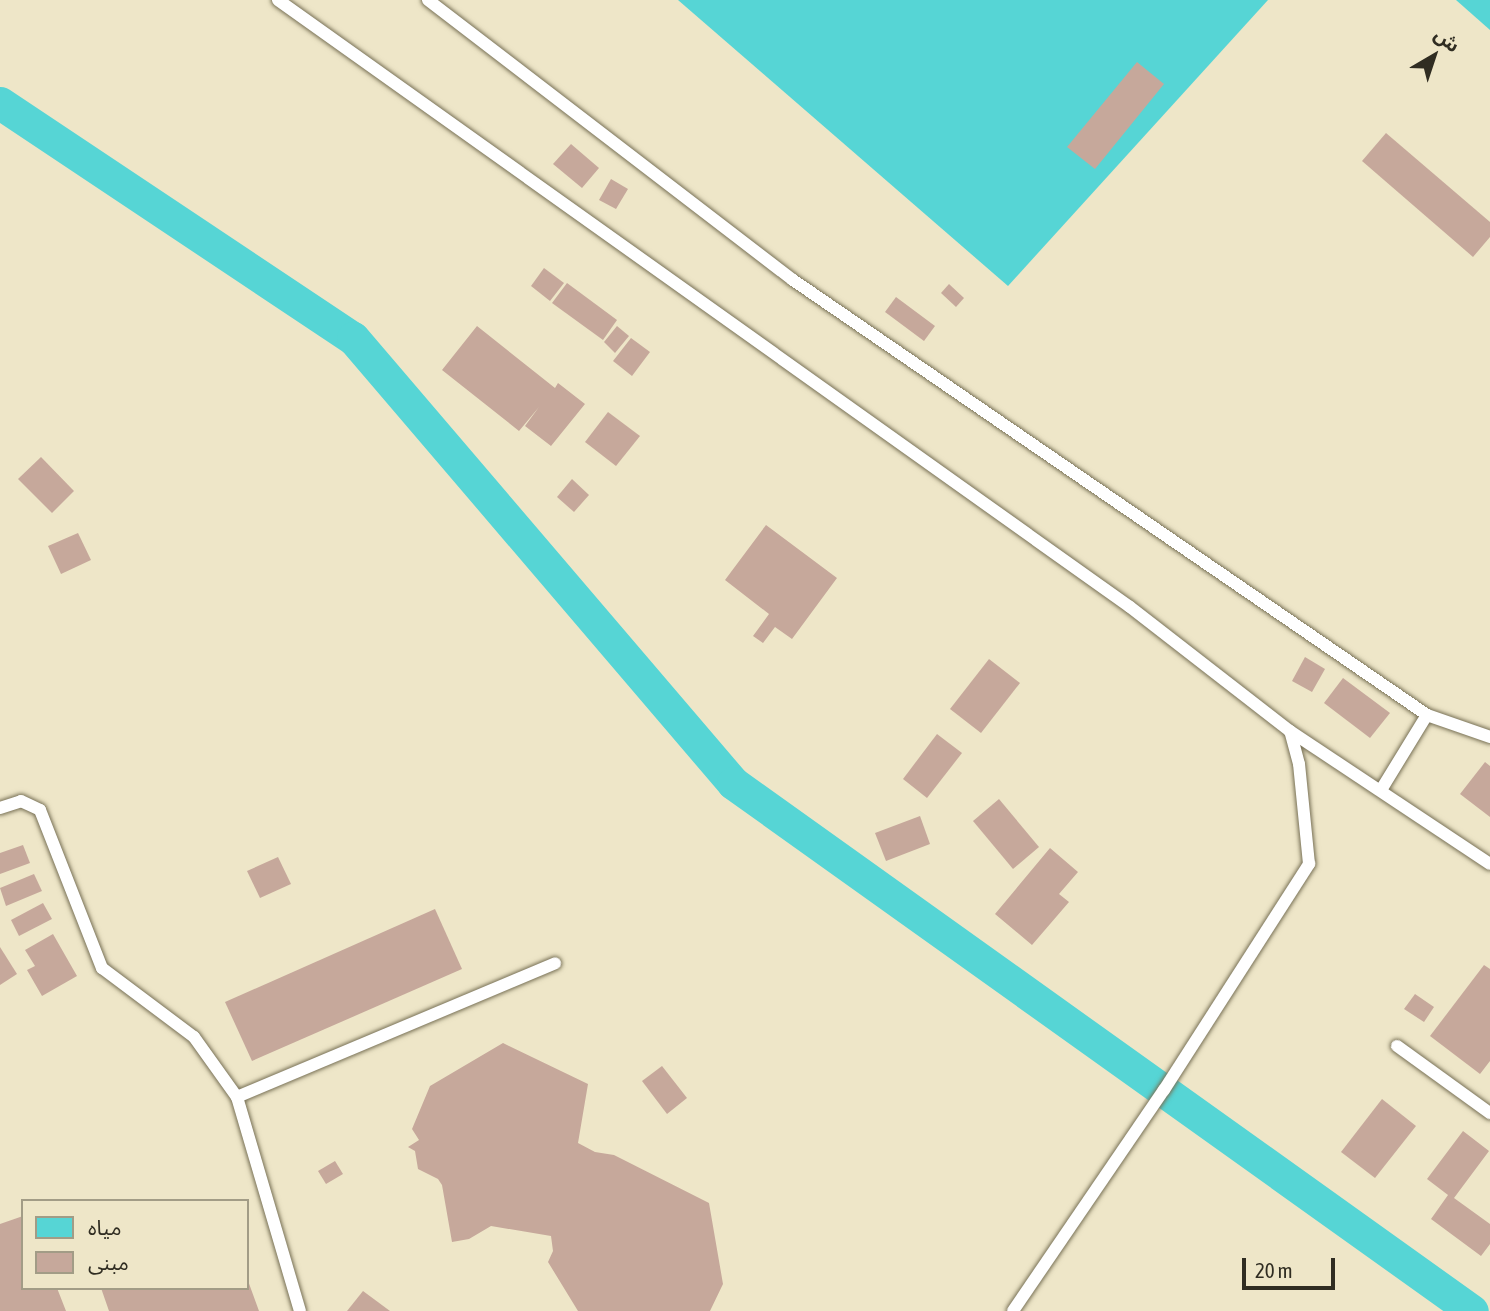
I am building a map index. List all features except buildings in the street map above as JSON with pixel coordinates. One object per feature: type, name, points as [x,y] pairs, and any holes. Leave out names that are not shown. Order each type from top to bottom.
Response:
[{"type":"lane","points":[[278,0],[1130,607],[1290,730],[1490,864]]},
{"type":"lane","points":[[428,0],[793,280],[1427,715],[1490,737]]},
{"type":"lane","points":[[1381,790],[1427,715]]},
{"type":"lane","points":[[1013,1311],[1164,1090],[1308,864],[1299,764],[1290,730]]},
{"type":"lane","points":[[0,808],[21,801],[40,810],[102,968],[194,1037],[237,1097],[300,1311]]},
{"type":"lane","points":[[237,1097],[555,963]]},
{"type":"lane","points":[[1396,1046],[1490,1113]]},
{"type":"water","points":[[678,0],[1268,0],[1008,286]]},
{"type":"water","points":[[1456,0],[1490,0],[1490,30]]},
{"type":"waterway","points":[[0,103],[353,338],[733,783],[1472,1311]]}]
